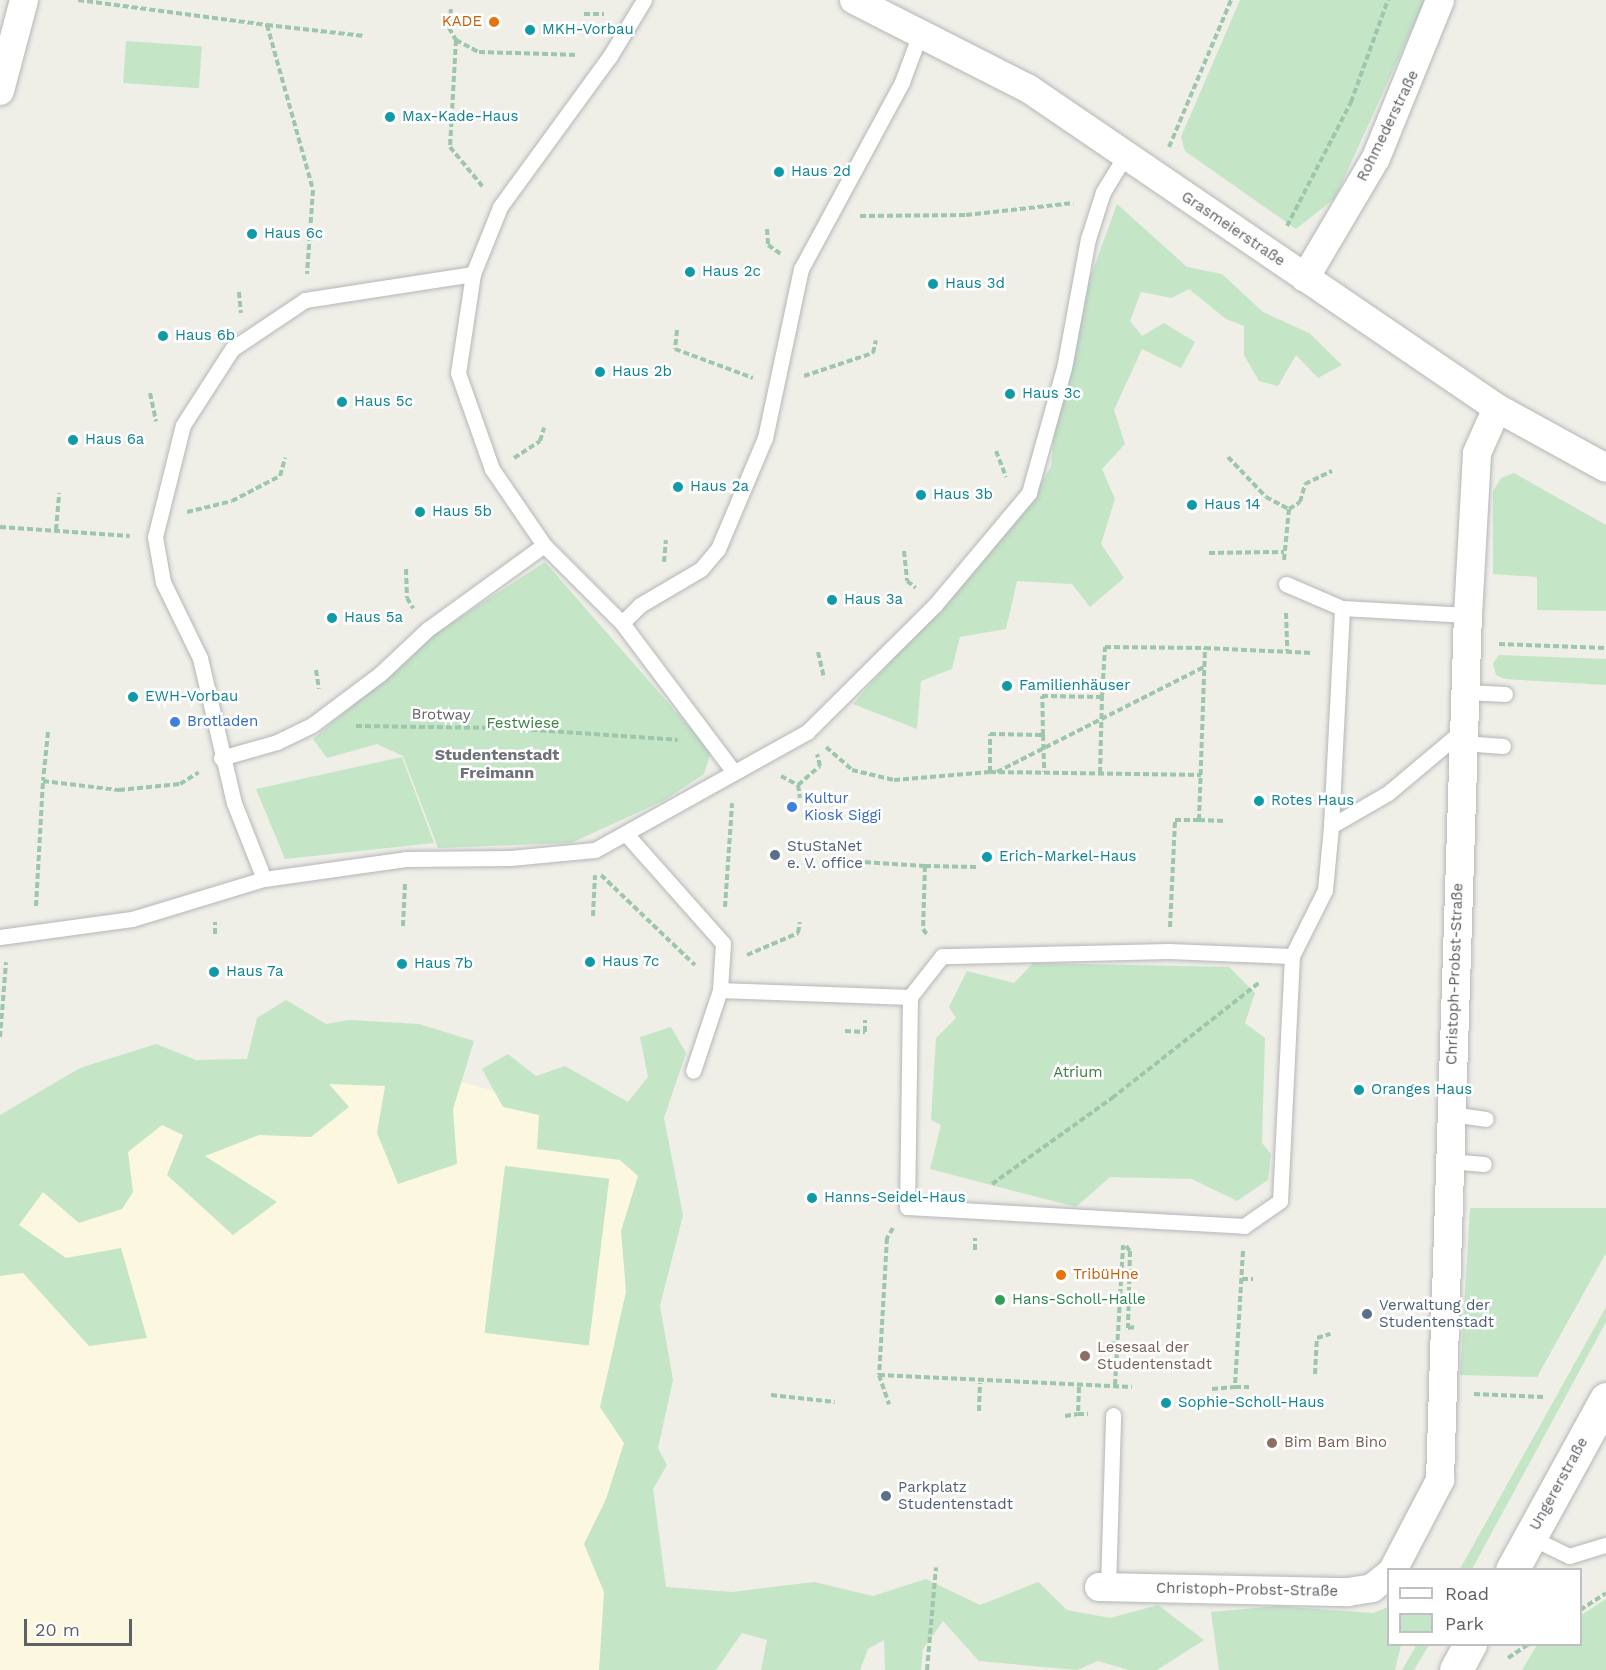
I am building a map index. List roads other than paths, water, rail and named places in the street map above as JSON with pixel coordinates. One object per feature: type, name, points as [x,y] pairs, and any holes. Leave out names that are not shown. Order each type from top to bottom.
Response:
[{"type":"main road","name":"Ungererstraße","points":[[1513,1568],[1606,1399]]},
{"type":"main road","points":[[1456,1670],[1469,1646]]},
{"type":"street","points":[[0,91],[24,0]]},
{"type":"street","name":"Grasmeierstraße","points":[[854,0],[921,31],[1029,89],[1156,178],[1497,408],[1606,468]]},
{"type":"street","name":"Rohmederstraße","points":[[1305,278],[1376,158],[1440,0]]},
{"type":"street","name":"Christoph-Probst-Straße","points":[[1394,1568],[1440,1480],[1468,629],[1478,453],[1497,408]]},
{"type":"street","name":"Christoph-Probst-Straße","points":[[1104,1587],[1348,1593],[1372,1588],[1387,1577]]},
{"type":"lane","points":[[644,0],[610,56],[500,207],[473,274],[458,373],[492,469],[544,544],[622,623],[714,742],[734,772]]},
{"type":"lane","points":[[622,623],[640,605],[701,569],[718,549],[765,438],[801,269],[821,223],[902,82],[921,31]]},
{"type":"lane","points":[[3,937],[132,919],[264,879],[406,859],[510,858],[596,850],[627,835],[807,732],[935,605],[1029,493],[1100,202],[1125,156]]},
{"type":"lane","points":[[264,879],[221,758],[200,658],[163,582],[155,537],[183,425],[232,349],[305,300],[473,274]]},
{"type":"lane","points":[[221,758],[277,742],[312,725],[380,674],[428,628],[544,544]]},
{"type":"lane","points":[[1286,584],[1342,608],[1468,629]]},
{"type":"lane","points":[[1292,956],[1169,951],[942,956],[910,997],[907,1207],[1244,1226],[1280,1201],[1292,956],[1325,890],[1331,826],[1342,608]]},
{"type":"lane","points":[[1466,692],[1505,694]]},
{"type":"lane","points":[[1331,826],[1388,793],[1463,736],[1503,746]]},
{"type":"lane","points":[[627,835],[723,944],[720,990],[693,1071]]},
{"type":"lane","points":[[720,990],[910,997]]},
{"type":"lane","points":[[1451,1114],[1486,1119]]},
{"type":"lane","points":[[1449,1161],[1484,1164]]},
{"type":"lane","points":[[1104,1587],[1113,1415]]},
{"type":"lane","points":[[1530,1537],[1569,1556],[1606,1545]]},
{"type":"place","name":"KADE","points":[[494,22]]},
{"type":"place","name":"MKH-Vorbau","points":[[530,30]]},
{"type":"place","name":"Max-Kade-Haus","points":[[390,117]]},
{"type":"place","name":"Haus 2d","points":[[779,172]]},
{"type":"place","name":"Haus 6c","points":[[252,234]]},
{"type":"place","name":"Haus 2c","points":[[690,272]]},
{"type":"place","name":"Haus 3d","points":[[933,284]]},
{"type":"place","name":"Haus 6b","points":[[163,336]]},
{"type":"place","name":"Haus 2b","points":[[600,372]]},
{"type":"place","name":"Haus 3c","points":[[1010,394]]},
{"type":"place","name":"Haus 5c","points":[[342,402]]},
{"type":"place","name":"Haus 6a","points":[[73,440]]},
{"type":"place","name":"Haus 2a","points":[[678,487]]},
{"type":"place","name":"Haus 3b","points":[[921,495]]},
{"type":"place","name":"Haus 14","points":[[1192,505]]},
{"type":"place","name":"Haus 5b","points":[[420,512]]},
{"type":"place","name":"Haus 3a","points":[[832,600]]},
{"type":"place","name":"Haus 5a","points":[[332,618]]},
{"type":"place","name":"Familienhäuser","points":[[1007,686]]},
{"type":"place","name":"EWH-Vorbau","points":[[133,697]]},
{"type":"place","name":"Brotladen","points":[[175,722]]},
{"type":"place","name":"Rotes Haus","points":[[1259,801]]},
{"type":"place","name":"Kultur Kiosk Siggi","points":[[792,807]]},
{"type":"place","name":"StuStaNet e. V. office","points":[[775,855]]},
{"type":"place","name":"Erich-Markel-Haus","points":[[987,857]]},
{"type":"place","name":"Haus 7c","points":[[590,962]]},
{"type":"place","name":"Haus 7b","points":[[402,964]]},
{"type":"place","name":"Haus 7a","points":[[214,972]]},
{"type":"place","name":"Oranges Haus","points":[[1359,1090]]},
{"type":"place","name":"Hanns-Seidel-Haus","points":[[812,1198]]},
{"type":"place","name":"TribüHne","points":[[1061,1275]]},
{"type":"place","name":"Hans-Scholl-Halle","points":[[1000,1300]]},
{"type":"place","name":"Verwaltung der Studentenstadt","points":[[1367,1314]]},
{"type":"place","name":"Lesesaal der Studentenstadt","points":[[1085,1356]]},
{"type":"place","name":"Sophie-Scholl-Haus","points":[[1166,1403]]},
{"type":"place","name":"Bim Bam Bino","points":[[1272,1443]]},
{"type":"place","name":"Parkplatz Studentenstadt","points":[[886,1496]]},
{"type":"district","name":"Studentenstadt Freimann","points":[[497,764]]},
{"type":"park label","name":"Festwiese","points":[[523,724]]},
{"type":"park label","name":"Atrium","points":[[1078,1073]]}]
